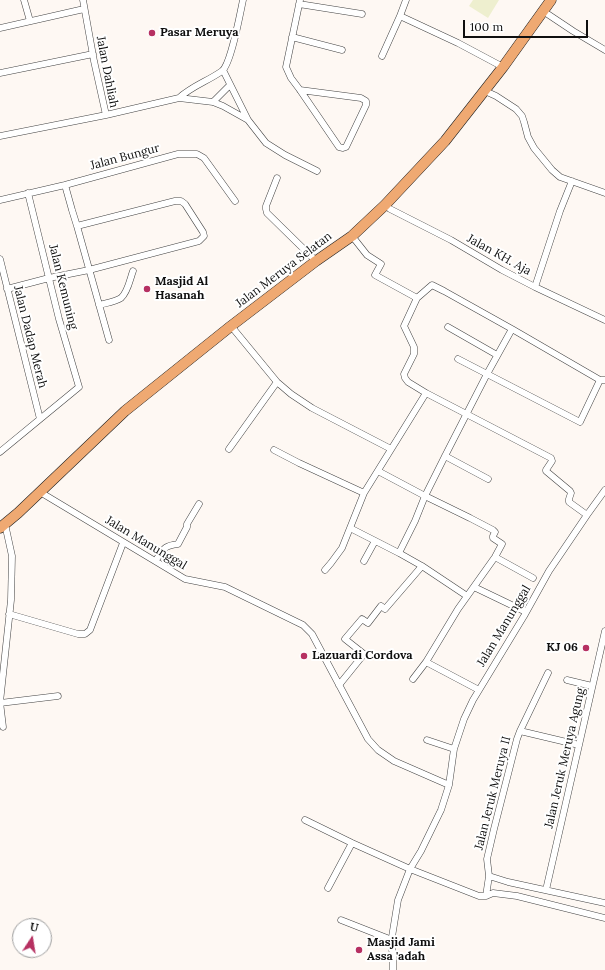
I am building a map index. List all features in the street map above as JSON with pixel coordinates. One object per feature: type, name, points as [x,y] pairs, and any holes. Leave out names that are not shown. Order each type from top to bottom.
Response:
[{"type":"main road","name":"Jalan Meruya Selatan","points":[[3,526],[126,411],[231,326],[316,261],[352,236],[385,205],[445,141],[485,91],[551,0]]},
{"type":"street","points":[[24,0],[30,21]]},
{"type":"street","name":"Jalan Dahliah","points":[[0,136],[106,115],[83,0]]},
{"type":"street","points":[[179,98],[187,91],[223,70],[231,53],[243,0]]},
{"type":"street","points":[[382,56],[406,0]]},
{"type":"street","points":[[300,90],[361,98],[366,101],[366,105],[346,147],[339,147],[291,78],[286,67],[299,2],[362,14]]},
{"type":"street","points":[[0,28],[84,9]]},
{"type":"street","points":[[543,11],[572,31],[605,50]]},
{"type":"street","points":[[400,16],[458,43],[503,67]]},
{"type":"street","points":[[292,37],[342,50]]},
{"type":"street","points":[[0,73],[93,54]]},
{"type":"street","points":[[223,70],[248,120],[266,143],[285,155],[317,171]]},
{"type":"street","points":[[213,102],[230,85]]},
{"type":"street","points":[[485,91],[516,109],[522,116],[528,137],[534,148],[552,170],[560,177],[605,193]]},
{"type":"street","points":[[106,115],[179,98],[213,102],[248,120]]},
{"type":"street","name":"Jalan Bungur","points":[[0,200],[65,185],[178,154],[197,154],[204,158],[235,201]]},
{"type":"street","points":[[277,178],[266,206],[267,213],[316,261]]},
{"type":"street","points":[[535,287],[560,211],[572,181]]},
{"type":"street","points":[[65,185],[78,226],[109,340]]},
{"type":"street","name":"Jalan Kemuning","points":[[28,193],[59,319],[79,387],[40,419]]},
{"type":"street","points":[[7,289],[49,278],[89,270],[200,240],[204,236],[185,204],[181,201],[175,201],[78,226]]},
{"type":"street","name":"Jalan KH. Aja","points":[[385,205],[451,240],[502,270],[605,320]]},
{"type":"street","points":[[352,236],[367,255],[381,264],[375,275],[417,298]]},
{"type":"street","name":"Jalan Dadap Merah","points":[[0,259],[40,419]]},
{"type":"street","points":[[99,305],[121,298],[126,291],[133,270]]},
{"type":"street","points":[[458,359],[580,422],[602,380],[432,285],[417,298],[404,326],[414,347],[414,354],[404,374],[408,382],[426,393],[551,458],[552,461],[546,471],[570,490],[571,493],[569,502],[587,514]]},
{"type":"street","points":[[231,326],[277,382],[291,394],[312,408],[391,450]]},
{"type":"street","points":[[448,327],[497,354]]},
{"type":"street","points":[[399,553],[416,521],[425,496],[445,456],[497,354],[512,329]]},
{"type":"street","points":[[229,449],[277,382]]},
{"type":"street","points":[[325,570],[342,548],[364,492],[426,393]]},
{"type":"street","points":[[0,452],[40,419]]},
{"type":"street","points":[[274,450],[299,463],[364,492]]},
{"type":"street","points":[[445,456],[488,479]]},
{"type":"street","points":[[378,471],[493,530],[495,532],[493,538],[502,544],[495,557],[458,609],[426,662],[413,679]]},
{"type":"street","name":"Jalan Manunggal","points":[[393,970],[392,940],[398,900],[410,869],[440,810],[449,785],[454,749],[464,718],[473,700],[549,571],[605,490]]},
{"type":"street","name":"Jalan Manunggal","points":[[40,492],[156,560],[185,579],[225,587],[303,625],[312,634],[368,739],[378,750],[394,762],[449,785]]},
{"type":"street","points":[[156,560],[164,548],[178,544],[188,528],[187,524],[199,504]]},
{"type":"street","points":[[3,526],[12,556],[9,614],[0,703],[3,727]]},
{"type":"street","points":[[350,528],[422,566],[468,596]]},
{"type":"street","points":[[364,561],[375,541]]},
{"type":"street","points":[[9,614],[78,634],[85,634],[90,630],[123,542]]},
{"type":"street","points":[[495,557],[533,578]]},
{"type":"street","points":[[339,685],[364,654],[345,639],[362,620],[368,623],[381,606],[385,609],[422,566]]},
{"type":"street","points":[[474,587],[526,612]]},
{"type":"street","name":"Jalan Jeruk Meruya Agung","points":[[546,890],[605,631]]},
{"type":"street","points":[[426,662],[479,690]]},
{"type":"street","points":[[520,731],[548,673]]},
{"type":"street","points":[[567,680],[592,686]]},
{"type":"street","points":[[0,703],[58,696]]},
{"type":"street","name":"Jalan Jeruk Meruya II","points":[[486,896],[489,876],[487,858],[520,731],[579,745]]},
{"type":"street","points":[[427,740],[454,749]]},
{"type":"street","points":[[305,820],[410,869],[480,896],[486,896],[493,893],[516,896],[605,918]]},
{"type":"street","points":[[328,888],[352,843]]},
{"type":"street","points":[[489,876],[508,882],[605,903]]},
{"type":"street","points":[[341,920],[392,940]]},
{"type":"green space","points":[[473,0],[499,0],[488,18],[469,6]]},
{"type":"place","name":"Pasar Meruya","points":[[152,33]]},
{"type":"place","name":"Masjid Al Hasanah","points":[[147,289]]},
{"type":"place","name":"KJ 06","points":[[586,648]]},
{"type":"place","name":"Lazuardi Cordova","points":[[304,656]]},
{"type":"place","name":"Masjid Jami Assa 'adah","points":[[359,950]]}]
